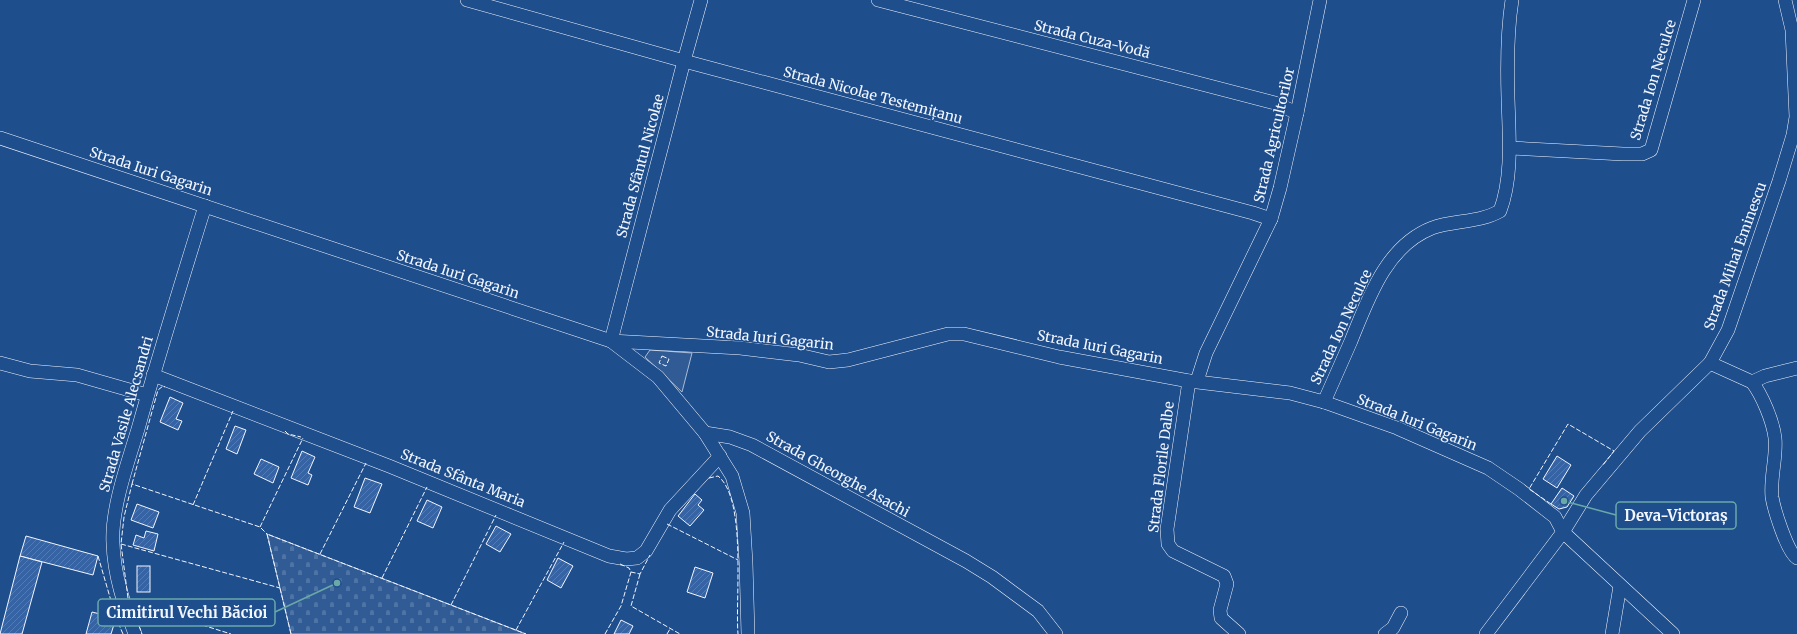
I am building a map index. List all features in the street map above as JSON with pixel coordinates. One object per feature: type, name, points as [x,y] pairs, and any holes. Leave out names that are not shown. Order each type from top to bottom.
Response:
[{"type":"street","name":"Strada Nicolae Testemițanu","points":[[467,0],[684,61],[1246,211],[1271,219]]},
{"type":"street","name":"Strada Sfântul Nicolae","points":[[611,341],[701,0]]},
{"type":"street","name":"Strada Cuza-Vodă","points":[[878,0],[1276,103],[1297,113]]},
{"type":"street","name":"Strada Agricultorilor","points":[[1193,381],[1271,219],[1280,188],[1297,113],[1320,0]]},
{"type":"street","name":"Strada Ion Neculce","points":[[1324,402],[1367,301],[1380,276],[1397,254],[1414,238],[1433,228],[1490,216],[1500,211],[1504,200],[1510,148],[1507,69],[1512,0]]},
{"type":"street","name":"Strada Ion Neculce","points":[[1510,148],[1623,154],[1642,154],[1651,150],[1694,0]]},
{"type":"street","name":"Strada Mihai Eminescu","points":[[1486,634],[1563,532],[1586,495],[1640,431],[1710,363],[1728,330],[1779,181],[1797,117],[1792,30],[1785,0]]},
{"type":"street","name":"Strada Iuri Gagarin","points":[[0,138],[611,341],[740,348],[799,355],[829,362],[848,360],[948,334],[964,334],[1059,357],[1193,381],[1290,393],[1324,402],[1397,428],[1488,468],[1519,489],[1555,517],[1563,532],[1673,634]]},
{"type":"street","name":"Strada Vasile Alecsandri","points":[[135,634],[121,596],[112,542],[116,512],[147,395],[205,206]]},
{"type":"street","points":[[611,341],[658,377],[705,432],[732,476],[743,513],[748,634]]},
{"type":"street","points":[[0,363],[30,371],[77,375],[147,395]]},
{"type":"street","points":[[1710,363],[1752,382],[1762,396],[1775,438],[1772,497],[1787,546],[1793,556],[1797,558]]},
{"type":"street","points":[[1752,382],[1766,376],[1797,368]]},
{"type":"street","name":"Strada Sfânta Maria","points":[[153,375],[389,466],[609,556],[626,559],[637,558],[646,551],[670,510],[720,456]]},
{"type":"street","name":"Strada Florile Dalbe","points":[[1193,381],[1167,529],[1168,544],[1173,551],[1224,576],[1227,584],[1220,610],[1221,618],[1239,634]]},
{"type":"street","name":"Strada Gheorghe Asachi","points":[[705,432],[730,437],[752,446],[966,561],[1026,601],[1038,611],[1056,634]]},
{"type":"street","points":[[1612,634],[1620,586]]},
{"type":"street","points":[[1385,634],[1393,628],[1400,613]]},
{"type":"shaded area","points":[[650,350],[692,353],[682,392],[645,357]]},
{"type":"green space","points":[[267,534],[526,634],[291,634]]},
{"type":"building","points":[[170,397],[183,403],[176,419],[182,421],[178,430],[160,422]]},
{"type":"building","points":[[235,426],[246,430],[237,454],[226,449]]},
{"type":"building","points":[[302,451],[315,457],[308,473],[312,475],[308,485],[291,478]]},
{"type":"building","points":[[1557,456],[1571,465],[1557,488],[1543,479]]},
{"type":"building","points":[[261,459],[279,467],[273,483],[254,474]]},
{"type":"building","points":[[365,478],[382,484],[370,513],[354,507]]},
{"type":"building","points":[[1562,488],[1574,496],[1567,507],[1559,509],[1551,504]]},
{"type":"building","points":[[695,494],[702,500],[698,505],[704,510],[690,526],[678,516]]},
{"type":"building","points":[[427,500],[442,507],[433,528],[417,521]]},
{"type":"building","points":[[137,504],[159,512],[153,528],[131,520]]},
{"type":"building","points":[[496,526],[511,534],[500,552],[486,544]]},
{"type":"building","points":[[146,531],[158,534],[154,551],[133,545],[136,535],[144,538]]},
{"type":"building","points":[[26,536],[98,556],[93,575],[20,556]]},
{"type":"building","points":[[20,556],[42,562],[22,634],[0,634]]},
{"type":"building","points":[[558,558],[573,566],[561,588],[547,580]]},
{"type":"building","points":[[137,566],[150,566],[150,592],[137,592]]},
{"type":"building","points":[[695,567],[713,573],[705,598],[687,592]]},
{"type":"building","points":[[92,612],[116,618],[111,634],[86,634]]},
{"type":"building","points":[[621,620],[633,626],[629,634],[614,634]]},
{"type":"fence","points":[[662,356],[669,359],[666,366],[659,363],[662,356]]},
{"type":"fence","points":[[132,484],[158,390],[163,386],[165,387]]},
{"type":"fence","points":[[193,505],[233,411]]},
{"type":"fence","points":[[1551,504],[1529,489],[1568,424],[1614,451],[1603,465]]},
{"type":"fence","points":[[285,431],[288,434],[301,437]]},
{"type":"fence","points":[[260,527],[303,438]]},
{"type":"fence","points":[[320,554],[366,463]]},
{"type":"fence","points":[[709,478],[718,476],[727,488],[733,505],[738,550],[738,634]]},
{"type":"fence","points":[[128,598],[121,544],[124,517],[132,484],[260,527],[267,534]]},
{"type":"fence","points":[[382,578],[427,487]]},
{"type":"fence","points":[[451,605],[496,515]]},
{"type":"fence","points":[[667,524],[738,560]]},
{"type":"fence","points":[[291,634],[267,534],[526,634]]},
{"type":"fence","points":[[516,630],[564,542]]},
{"type":"fence","points":[[121,544],[280,588]]},
{"type":"fence","points":[[620,564],[629,568],[631,572],[640,574],[650,555]]},
{"type":"fence","points":[[98,556],[116,618],[123,634]]},
{"type":"fence","points":[[605,634],[621,606],[631,572]]},
{"type":"fence","points":[[640,574],[631,606],[680,634]]},
{"type":"fence","points":[[129,602],[231,634]]},
{"type":"fence","points":[[139,626],[142,634]]},
{"type":"fence","points":[[667,634],[670,629]]},
{"type":"place","name":"Deva-Victoraș","points":[[1564,501]]},
{"type":"place","name":"Cimitirul Vechi Băcioi","points":[[337,583]]}]
